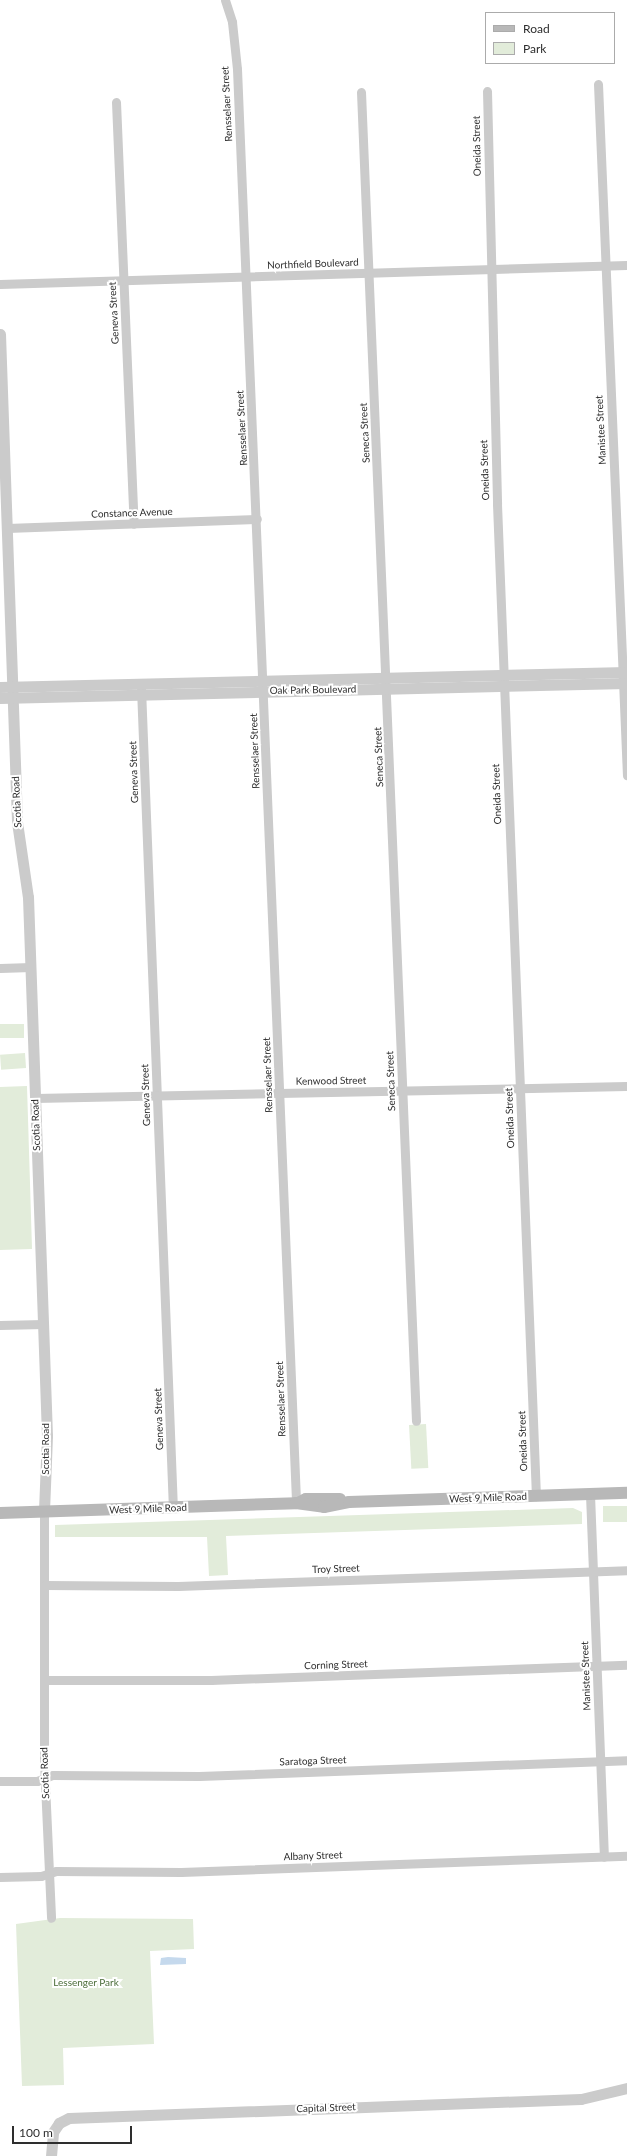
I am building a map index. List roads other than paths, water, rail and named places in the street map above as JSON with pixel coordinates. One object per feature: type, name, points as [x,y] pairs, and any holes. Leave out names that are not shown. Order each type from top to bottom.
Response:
[{"type":"main road","name":"West 9 Mile Road","points":[[0,1512],[296,1504],[314,1498],[349,1502],[627,1493]]},
{"type":"street","name":"Rensselaer Street","points":[[225,0],[232,22],[237,69],[264,685],[296,1504]]},
{"type":"street","name":"Manistee Street","points":[[598,84],[605,266],[625,677],[627,775]]},
{"type":"street","name":"Oneida Street","points":[[487,91],[504,680],[536,1496]]},
{"type":"street","name":"Seneca Street","points":[[361,92],[387,683],[416,1421]]},
{"type":"street","name":"Geneva Street","points":[[116,102],[134,524]]},
{"type":"street","name":"Northfield Boulevard","points":[[0,284],[627,265]]},
{"type":"street","name":"Scotia Road","points":[[0,334],[17,822],[27,873],[47,1448],[44,1512],[44,1680],[45,1778],[51,1918]]},
{"type":"street","name":"Constance Avenue","points":[[7,528],[257,519]]},
{"type":"street","name":"Oak Park Boulevard","points":[[0,686],[141,682],[264,685],[625,677]]},
{"type":"street","name":"Geneva Street","points":[[141,682],[173,1508]]},
{"type":"street","name":"Oak Park Boulevard","points":[[0,698],[142,694],[264,685]]},
{"type":"street","points":[[0,968],[30,967]]},
{"type":"street","name":"Kenwood Street","points":[[35,1098],[627,1086]]},
{"type":"street","points":[[0,1325],[43,1324]]},
{"type":"street","name":"Manistee Street","points":[[590,1494],[604,1857]]},
{"type":"street","name":"Troy Street","points":[[45,1585],[178,1586],[627,1570]]},
{"type":"street","name":"Corning Street","points":[[44,1680],[211,1680],[627,1665]]},
{"type":"street","name":"Saratoga Street","points":[[0,1781],[45,1778],[627,1760]]},
{"type":"street","name":"Albany Street","points":[[0,1877],[49,1874],[627,1856]]},
{"type":"street","name":"Capital Street","points":[[51,2156],[55,2128],[63,2120],[75,2118],[582,2100],[627,2088]]},
{"type":"water","points":[[161,1958],[186,1958],[186,1964],[160,1965]]},
{"type":"park label","name":"Lessenger Park","points":[[86,1983]]}]
